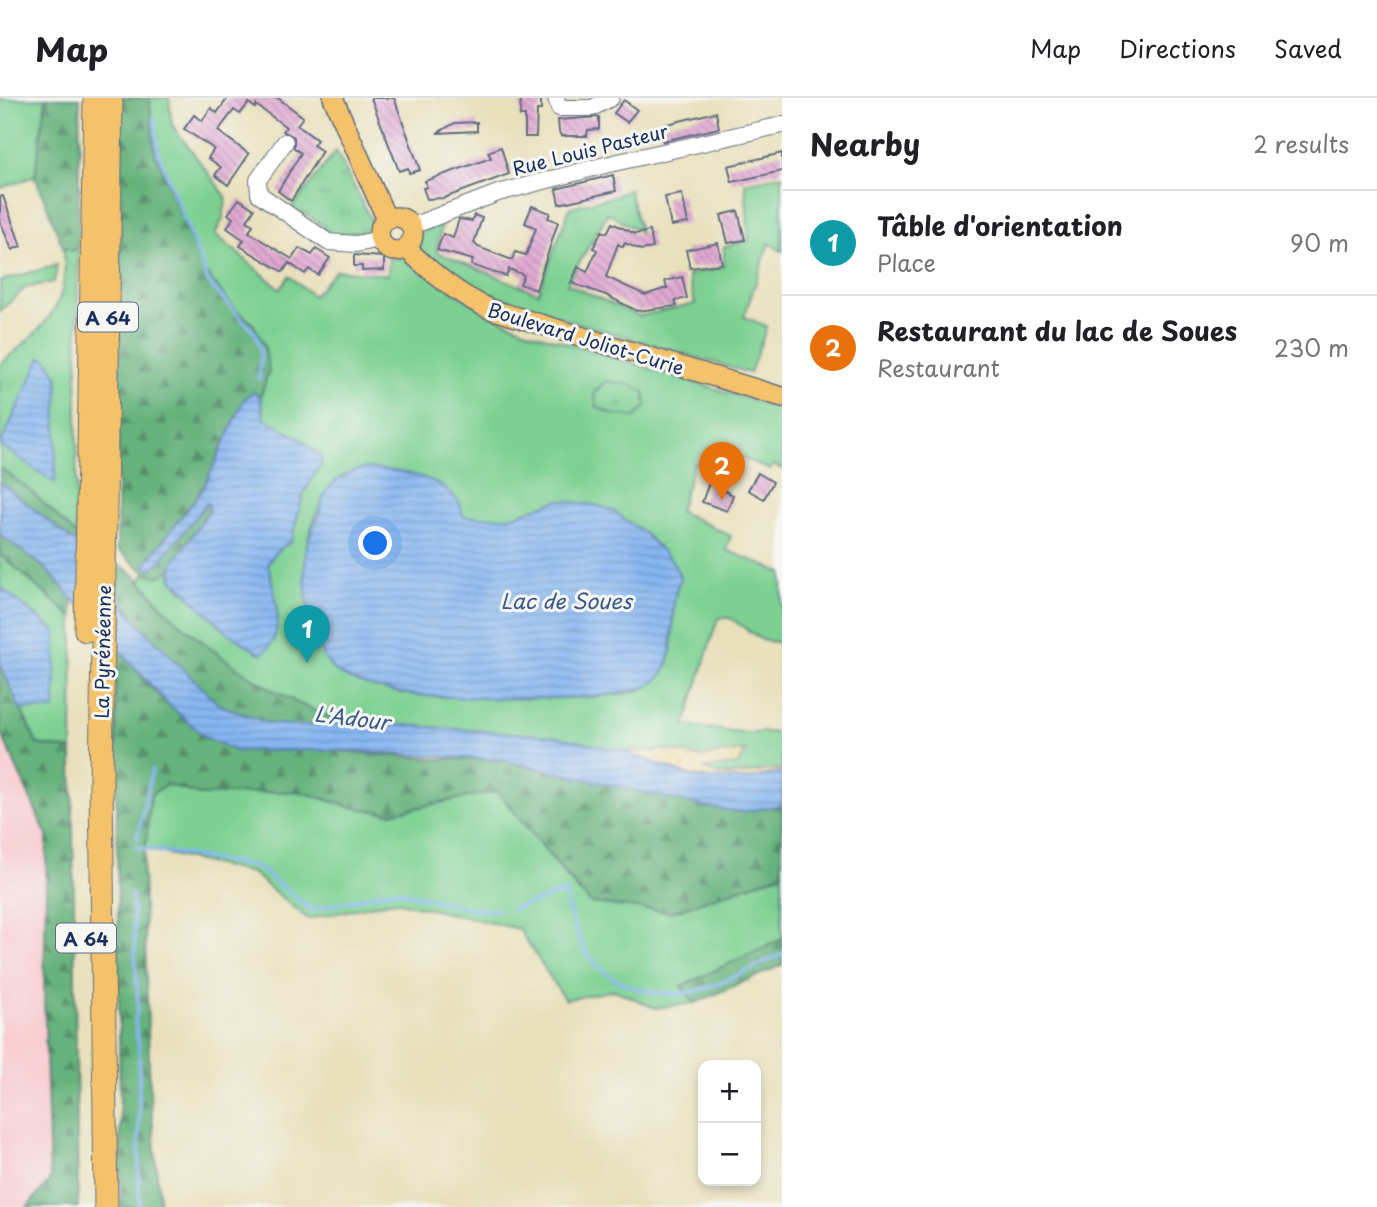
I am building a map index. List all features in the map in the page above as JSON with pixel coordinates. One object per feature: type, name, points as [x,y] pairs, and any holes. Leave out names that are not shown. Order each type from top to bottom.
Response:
[{"type":"highway","name":"La Pyrénéenne","points":[[90,1207],[96,531],[96,98]]},
{"type":"highway","name":"La Pyrénéenne","points":[[96,531],[111,98]]},
{"type":"highway","name":"La Pyrénéenne","points":[[94,670],[106,1207]]},
{"type":"main road","points":[[333,98],[387,220]]},
{"type":"main road","points":[[380,239],[381,228],[387,220],[402,218],[412,226],[413,236],[406,248]]},
{"type":"main road","name":"Boulevard Joliot-Curie","points":[[380,239],[391,250],[406,248],[432,272],[475,302],[490,309],[782,397]]},
{"type":"street","points":[[556,98],[559,108],[592,108],[611,98]]},
{"type":"street","name":"Rue Louis Pasteur","points":[[412,226],[498,193],[782,125]]},
{"type":"street","points":[[285,142],[258,180],[259,194],[328,242],[356,244],[380,239]]},
{"type":"shaded area","points":[[0,730],[47,836],[44,992],[50,1180],[27,1207],[0,1207]]},
{"type":"green space","points":[[46,98],[35,176],[0,188],[0,99]]},
{"type":"green space","points":[[46,98],[80,98],[78,247],[72,251],[63,247],[35,176]]},
{"type":"green space","points":[[122,98],[149,98],[155,152],[203,269],[235,309],[253,324],[264,344],[269,370],[260,397],[254,392],[245,398],[203,489],[149,558],[157,565],[205,504],[211,506],[170,570],[159,577],[146,573],[117,549]]},
{"type":"green space","points":[[149,98],[169,98],[172,125],[227,198],[222,221],[215,234],[280,289],[289,276],[313,296],[336,270],[388,275],[389,257],[405,259],[488,314],[531,332],[782,409],[782,469],[773,465],[770,470],[716,446],[709,463],[694,464],[679,511],[731,536],[726,550],[782,573],[782,643],[762,640],[730,618],[718,618],[685,725],[740,733],[782,732],[782,769],[723,774],[704,768],[719,766],[745,751],[697,757],[670,750],[624,751],[553,736],[342,721],[302,708],[230,664],[171,616],[140,580],[146,573],[159,577],[170,570],[172,579],[274,640],[276,623],[268,564],[274,554],[291,541],[304,492],[321,465],[302,440],[264,418],[261,397],[269,370],[253,324],[235,309],[203,269],[155,152]],"holes":[[[347,474],[392,474],[422,478],[447,491],[458,502],[464,517],[510,517],[559,500],[599,506],[613,511],[646,535],[673,562],[681,579],[674,602],[671,653],[661,676],[634,692],[597,697],[441,697],[396,692],[362,683],[338,672],[325,658],[315,636],[306,562],[310,534],[320,507],[327,494]]]},
{"type":"green space","points":[[336,151],[375,228],[363,238],[361,232],[341,233],[340,236],[322,232],[325,227],[304,213],[300,216],[291,209]]},
{"type":"green space","points":[[782,175],[782,251],[769,243],[744,317],[767,326],[750,373],[502,301],[479,290],[436,259],[433,261],[418,250],[418,238],[424,230],[442,225],[436,252],[538,293],[570,207],[615,196],[629,189],[640,232],[608,213],[567,284],[639,316],[695,304],[688,275],[724,267],[724,247],[749,240],[745,183]]},
{"type":"green space","points":[[63,247],[72,251],[78,247],[76,535],[29,489],[0,468],[0,364],[51,315],[63,286]]},
{"type":"green space","points":[[57,265],[54,282],[25,288],[0,311],[0,281]]},
{"type":"green space","points":[[606,381],[632,385],[644,392],[646,406],[635,417],[612,414],[597,407],[594,392]]},
{"type":"green space","points":[[0,468],[29,489],[76,535],[77,544],[0,482]]},
{"type":"green space","points":[[0,535],[44,567],[72,595],[73,618],[0,554]]},
{"type":"green space","points":[[0,554],[73,618],[72,750],[37,744],[20,709],[55,710],[56,632],[0,587]]},
{"type":"green space","points":[[116,564],[133,574],[174,618],[253,678],[296,702],[342,721],[306,726],[272,724],[217,704],[136,621],[116,588]]},
{"type":"green space","points":[[115,644],[150,687],[211,740],[434,759],[502,760],[706,807],[741,812],[782,805],[782,874],[672,912],[590,903],[497,791],[391,813],[354,808],[298,791],[200,795],[166,784],[151,795],[143,871],[150,1093],[160,1207],[121,1207]]},
{"type":"green space","points":[[0,664],[37,744],[72,750],[78,1207],[27,1207],[50,1180],[44,992],[47,836],[0,730]]},
{"type":"green space","points":[[166,784],[200,795],[298,791],[354,808],[391,813],[497,791],[579,892],[672,912],[782,874],[782,939],[682,986],[695,1003],[655,1008],[615,990],[565,1000],[519,929],[394,901],[308,919],[252,873],[145,849],[151,795]]},
{"type":"green space","points":[[782,939],[782,965],[695,1003],[681,986]]},
{"type":"sand","points":[[670,750],[697,757],[746,751],[737,765],[704,768],[722,775],[782,769],[782,772],[740,781],[720,780],[682,772],[624,751]]},
{"type":"water","points":[[41,357],[48,360],[58,378],[55,483],[0,445]]},
{"type":"water","points":[[254,392],[260,397],[264,418],[302,440],[321,457],[321,465],[304,492],[291,541],[274,554],[268,564],[276,599],[277,624],[270,646],[261,654],[228,633],[172,579],[173,563],[210,510],[207,503],[157,565],[151,570],[144,566],[203,489],[245,398]]},
{"type":"water","name":"Lac de Soues","points":[[366,468],[417,476],[440,485],[459,502],[464,517],[510,517],[559,500],[599,506],[613,511],[646,535],[673,562],[681,579],[676,591],[672,644],[665,669],[657,680],[641,688],[612,694],[535,698],[401,693],[365,685],[338,673],[324,657],[312,627],[306,592],[305,559],[309,537],[325,494],[344,476]]},
{"type":"water","points":[[0,482],[77,544],[136,621],[218,704],[272,724],[306,726],[342,721],[553,736],[624,751],[691,777],[749,779],[782,772],[782,805],[741,812],[706,807],[502,760],[336,750],[236,751],[205,737],[169,705],[44,567],[0,535]]},
{"type":"water","points":[[0,587],[56,632],[55,710],[20,709],[0,664]]},
{"type":"building","points":[[228,98],[278,98],[303,117],[297,125],[317,140],[313,145],[322,151],[291,201],[278,191],[301,153],[294,148],[294,137],[283,131],[286,127],[256,105],[255,108],[249,103],[240,114],[234,110],[218,131],[249,154],[228,185],[215,175],[221,167],[208,158],[214,149],[184,129],[194,115],[202,121],[211,108],[217,113]]},
{"type":"building","points":[[371,98],[394,98],[420,170],[409,173],[408,168],[399,171]]},
{"type":"building","points":[[521,98],[541,98],[541,110],[537,110],[536,137],[525,137],[525,116],[520,116]]},
{"type":"building","points":[[624,100],[637,110],[627,122],[614,113]]},
{"type":"building","points":[[716,112],[719,128],[663,141],[659,126]]},
{"type":"building","points":[[599,117],[599,129],[588,130],[587,136],[561,136],[559,132],[558,120]]},
{"type":"building","points":[[477,122],[477,131],[437,133],[455,123]]},
{"type":"building","points":[[501,147],[509,174],[444,198],[427,199],[423,188],[427,187],[425,181],[491,158],[488,152]]},
{"type":"building","points":[[782,153],[782,171],[732,182],[728,166]]},
{"type":"building","points":[[613,175],[616,191],[559,204],[556,189]]},
{"type":"building","points":[[682,194],[688,223],[671,226],[665,197]]},
{"type":"building","points":[[3,196],[21,246],[12,250],[0,221],[0,197]]},
{"type":"building","points":[[239,199],[254,209],[247,221],[253,225],[249,232],[269,245],[292,259],[299,248],[312,255],[316,249],[330,258],[318,275],[309,269],[305,274],[289,263],[283,272],[240,246],[244,240],[227,228],[233,218],[228,214]]},
{"type":"building","points":[[532,206],[550,213],[548,218],[558,222],[536,290],[520,284],[524,275],[509,269],[506,276],[492,272],[471,265],[473,260],[437,250],[443,234],[453,238],[459,219],[472,221],[474,215],[482,218],[474,243],[478,247],[512,260],[515,252],[526,255],[536,228],[525,223]]},
{"type":"building","points":[[738,211],[745,240],[728,243],[721,215]]},
{"type":"building","points":[[612,223],[635,234],[650,231],[653,248],[641,250],[625,243],[623,247],[618,244],[606,277],[645,295],[667,288],[665,281],[682,277],[687,298],[675,301],[677,306],[637,311],[606,295],[571,283],[578,267],[587,272],[597,250],[593,248],[602,231],[607,233]]},
{"type":"building","points":[[718,243],[722,264],[690,268],[686,250]]},
{"type":"building","points":[[354,255],[384,257],[384,270],[362,271],[362,266],[354,266]]},
{"type":"building","points":[[758,473],[773,482],[764,499],[748,490]]},
{"type":"building","points":[[709,483],[733,495],[727,511],[702,502]]},
{"type":"waterway","points":[[154,118],[158,152],[209,283],[256,334],[261,354],[259,379]]},
{"type":"waterway","points":[[137,839],[152,770]]},
{"type":"waterway","points":[[136,847],[256,866],[312,910],[393,890],[474,909],[498,910]]},
{"type":"waterway","points":[[512,909],[565,892],[580,940],[596,965],[622,983],[655,993],[679,994],[703,989],[782,954]]},
{"type":"waterway","points":[[132,893],[138,1005],[135,1023],[139,1047],[139,1207]]},
{"type":"place","name":"Restaurant du lac de Soues","points":[[722,500]]},
{"type":"place","name":"Tâble d'orientation","points":[[307,663]]},
{"type":"water label","name":"L'Adour","points":[[352,717]]}]
